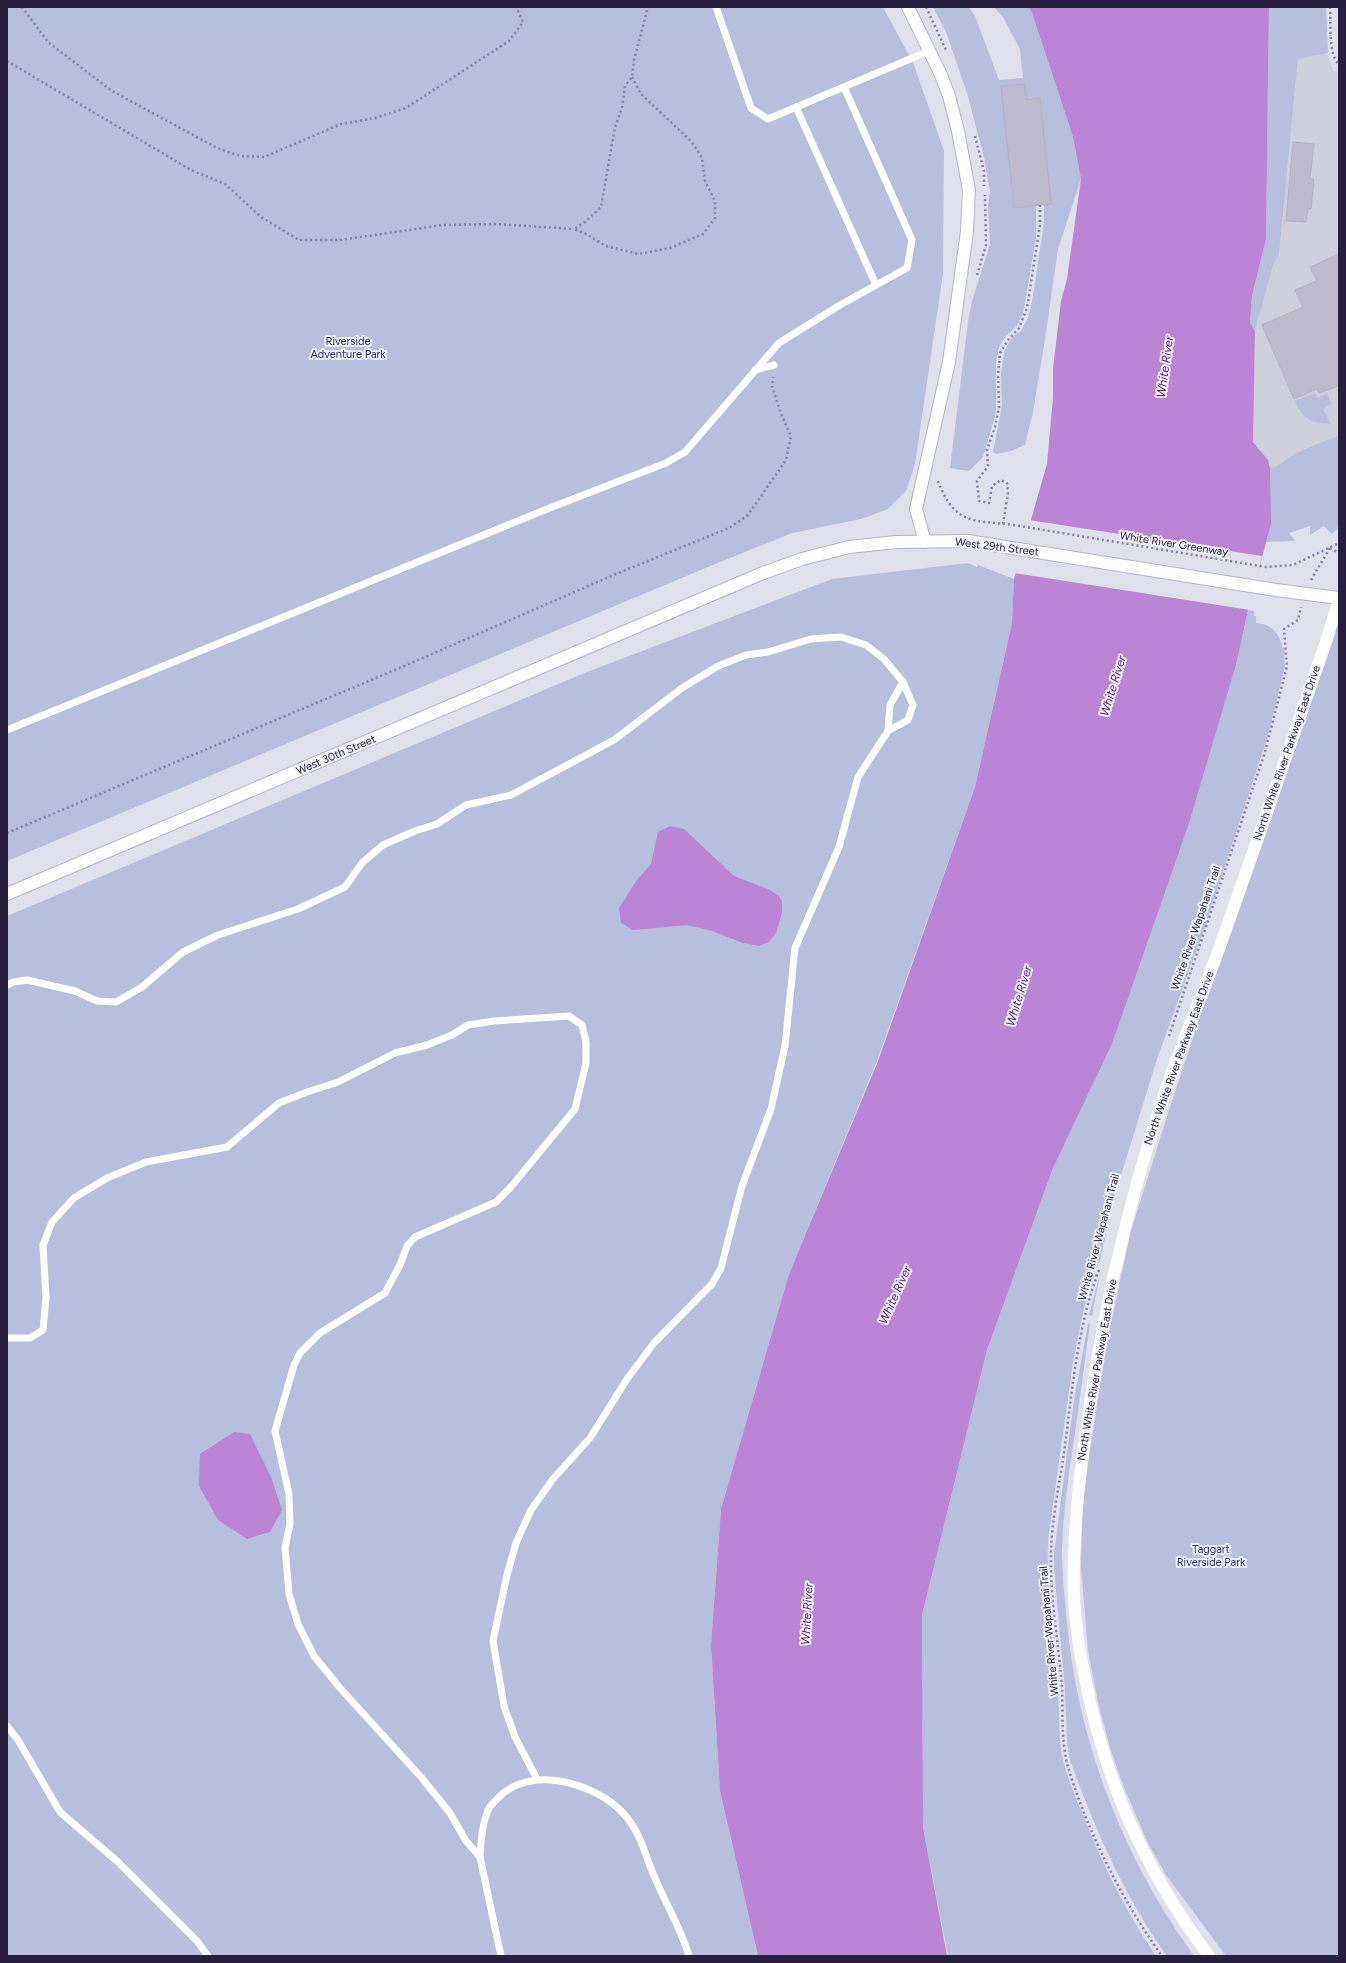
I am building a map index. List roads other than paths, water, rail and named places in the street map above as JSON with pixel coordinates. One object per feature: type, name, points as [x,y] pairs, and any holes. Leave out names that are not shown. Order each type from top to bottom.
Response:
[{"type":"street","points":[[908,7],[941,75],[955,118],[968,178],[969,206],[949,362],[916,509],[925,542]]},
{"type":"street","name":"West 29th Street","points":[[664,616],[763,573],[802,559],[849,547],[896,542],[968,541],[1339,599]]},
{"type":"street","name":"North White River Parkway East Drive","points":[[1209,1956],[1183,1918],[1147,1859],[1111,1780],[1096,1729],[1080,1653],[1074,1598],[1076,1513],[1080,1474],[1100,1337],[1114,1271],[1141,1166],[1175,1064],[1219,948],[1326,642],[1339,599]]},
{"type":"street","name":"West 30th Street","points":[[7,894],[664,616]]},
{"type":"lane","points":[[716,7],[751,108],[768,119],[929,51]]},
{"type":"lane","points":[[7,730],[547,509],[666,463],[685,452],[779,343],[840,305],[907,268],[912,240],[844,87]]},
{"type":"lane","points":[[796,107],[876,285]]},
{"type":"lane","points":[[755,370],[774,365]]},
{"type":"lane","points":[[7,986],[14,982],[27,980],[75,992],[97,1001],[116,1002],[142,987],[183,952],[218,935],[298,909],[345,887],[362,863],[383,845],[415,831],[436,824],[466,805],[511,795],[614,740],[648,712],[718,666],[746,655],[768,652],[811,639],[841,637],[866,645],[884,659],[902,682],[913,706],[908,720],[888,731],[858,777],[839,847],[796,948],[785,1046],[778,1082],[771,1109],[742,1186],[721,1268],[712,1284],[654,1343],[627,1379],[590,1438],[553,1479],[540,1498],[532,1510],[516,1542],[507,1575],[493,1641],[504,1706],[515,1737],[537,1779]]},
{"type":"lane","points":[[888,731],[890,704],[902,682]]},
{"type":"lane","points":[[7,1338],[30,1338],[43,1330],[46,1298],[43,1245],[52,1222],[74,1198],[106,1178],[146,1162],[227,1146],[279,1103],[306,1092],[338,1082],[395,1053],[427,1045],[452,1035],[468,1025],[494,1021],[569,1016],[582,1026],[586,1042],[586,1063],[575,1109],[514,1183],[496,1202],[414,1237],[406,1246],[400,1265],[385,1293],[320,1333],[300,1353],[294,1365],[275,1432],[289,1494],[290,1524],[285,1548],[289,1594],[298,1624],[314,1656],[450,1812],[466,1841],[480,1857]]},
{"type":"lane","points":[[7,1726],[18,1740],[60,1812],[118,1862],[197,1941],[208,1956]]},
{"type":"lane","points":[[501,1956],[480,1857],[481,1835],[489,1808],[505,1790],[537,1779],[556,1781],[582,1787],[605,1797],[624,1814],[639,1835],[649,1865],[685,1942],[689,1956]]},
{"type":"water","name":"White River","points":[[1029,7],[1269,7],[1266,239],[1252,296],[1250,323],[1255,331],[1253,442],[1268,460],[1270,468],[1271,524],[1248,610],[1237,661],[1189,823],[1112,1044],[1053,1168],[987,1350],[922,1615],[923,1827],[947,1956],[758,1956],[720,1791],[711,1645],[721,1509],[789,1274],[878,1061],[975,787],[1012,623],[1014,579],[1047,464],[1053,398],[1053,368],[1061,301],[1067,279],[1081,179],[1073,137]]},
{"type":"water","points":[[670,826],[684,829],[734,876],[768,889],[779,896],[782,901],[782,913],[776,933],[769,942],[759,946],[743,943],[712,931],[687,925],[633,930],[621,923],[619,908],[637,880],[651,864],[658,832]]},
{"type":"water","points":[[234,1432],[250,1434],[271,1477],[282,1510],[270,1532],[247,1539],[218,1520],[199,1486],[200,1454]]},
{"type":"park label","name":"Riverside Adventure Park","points":[[348,347]]},
{"type":"park label","name":"Taggart Riverside Park","points":[[1211,1555]]}]
